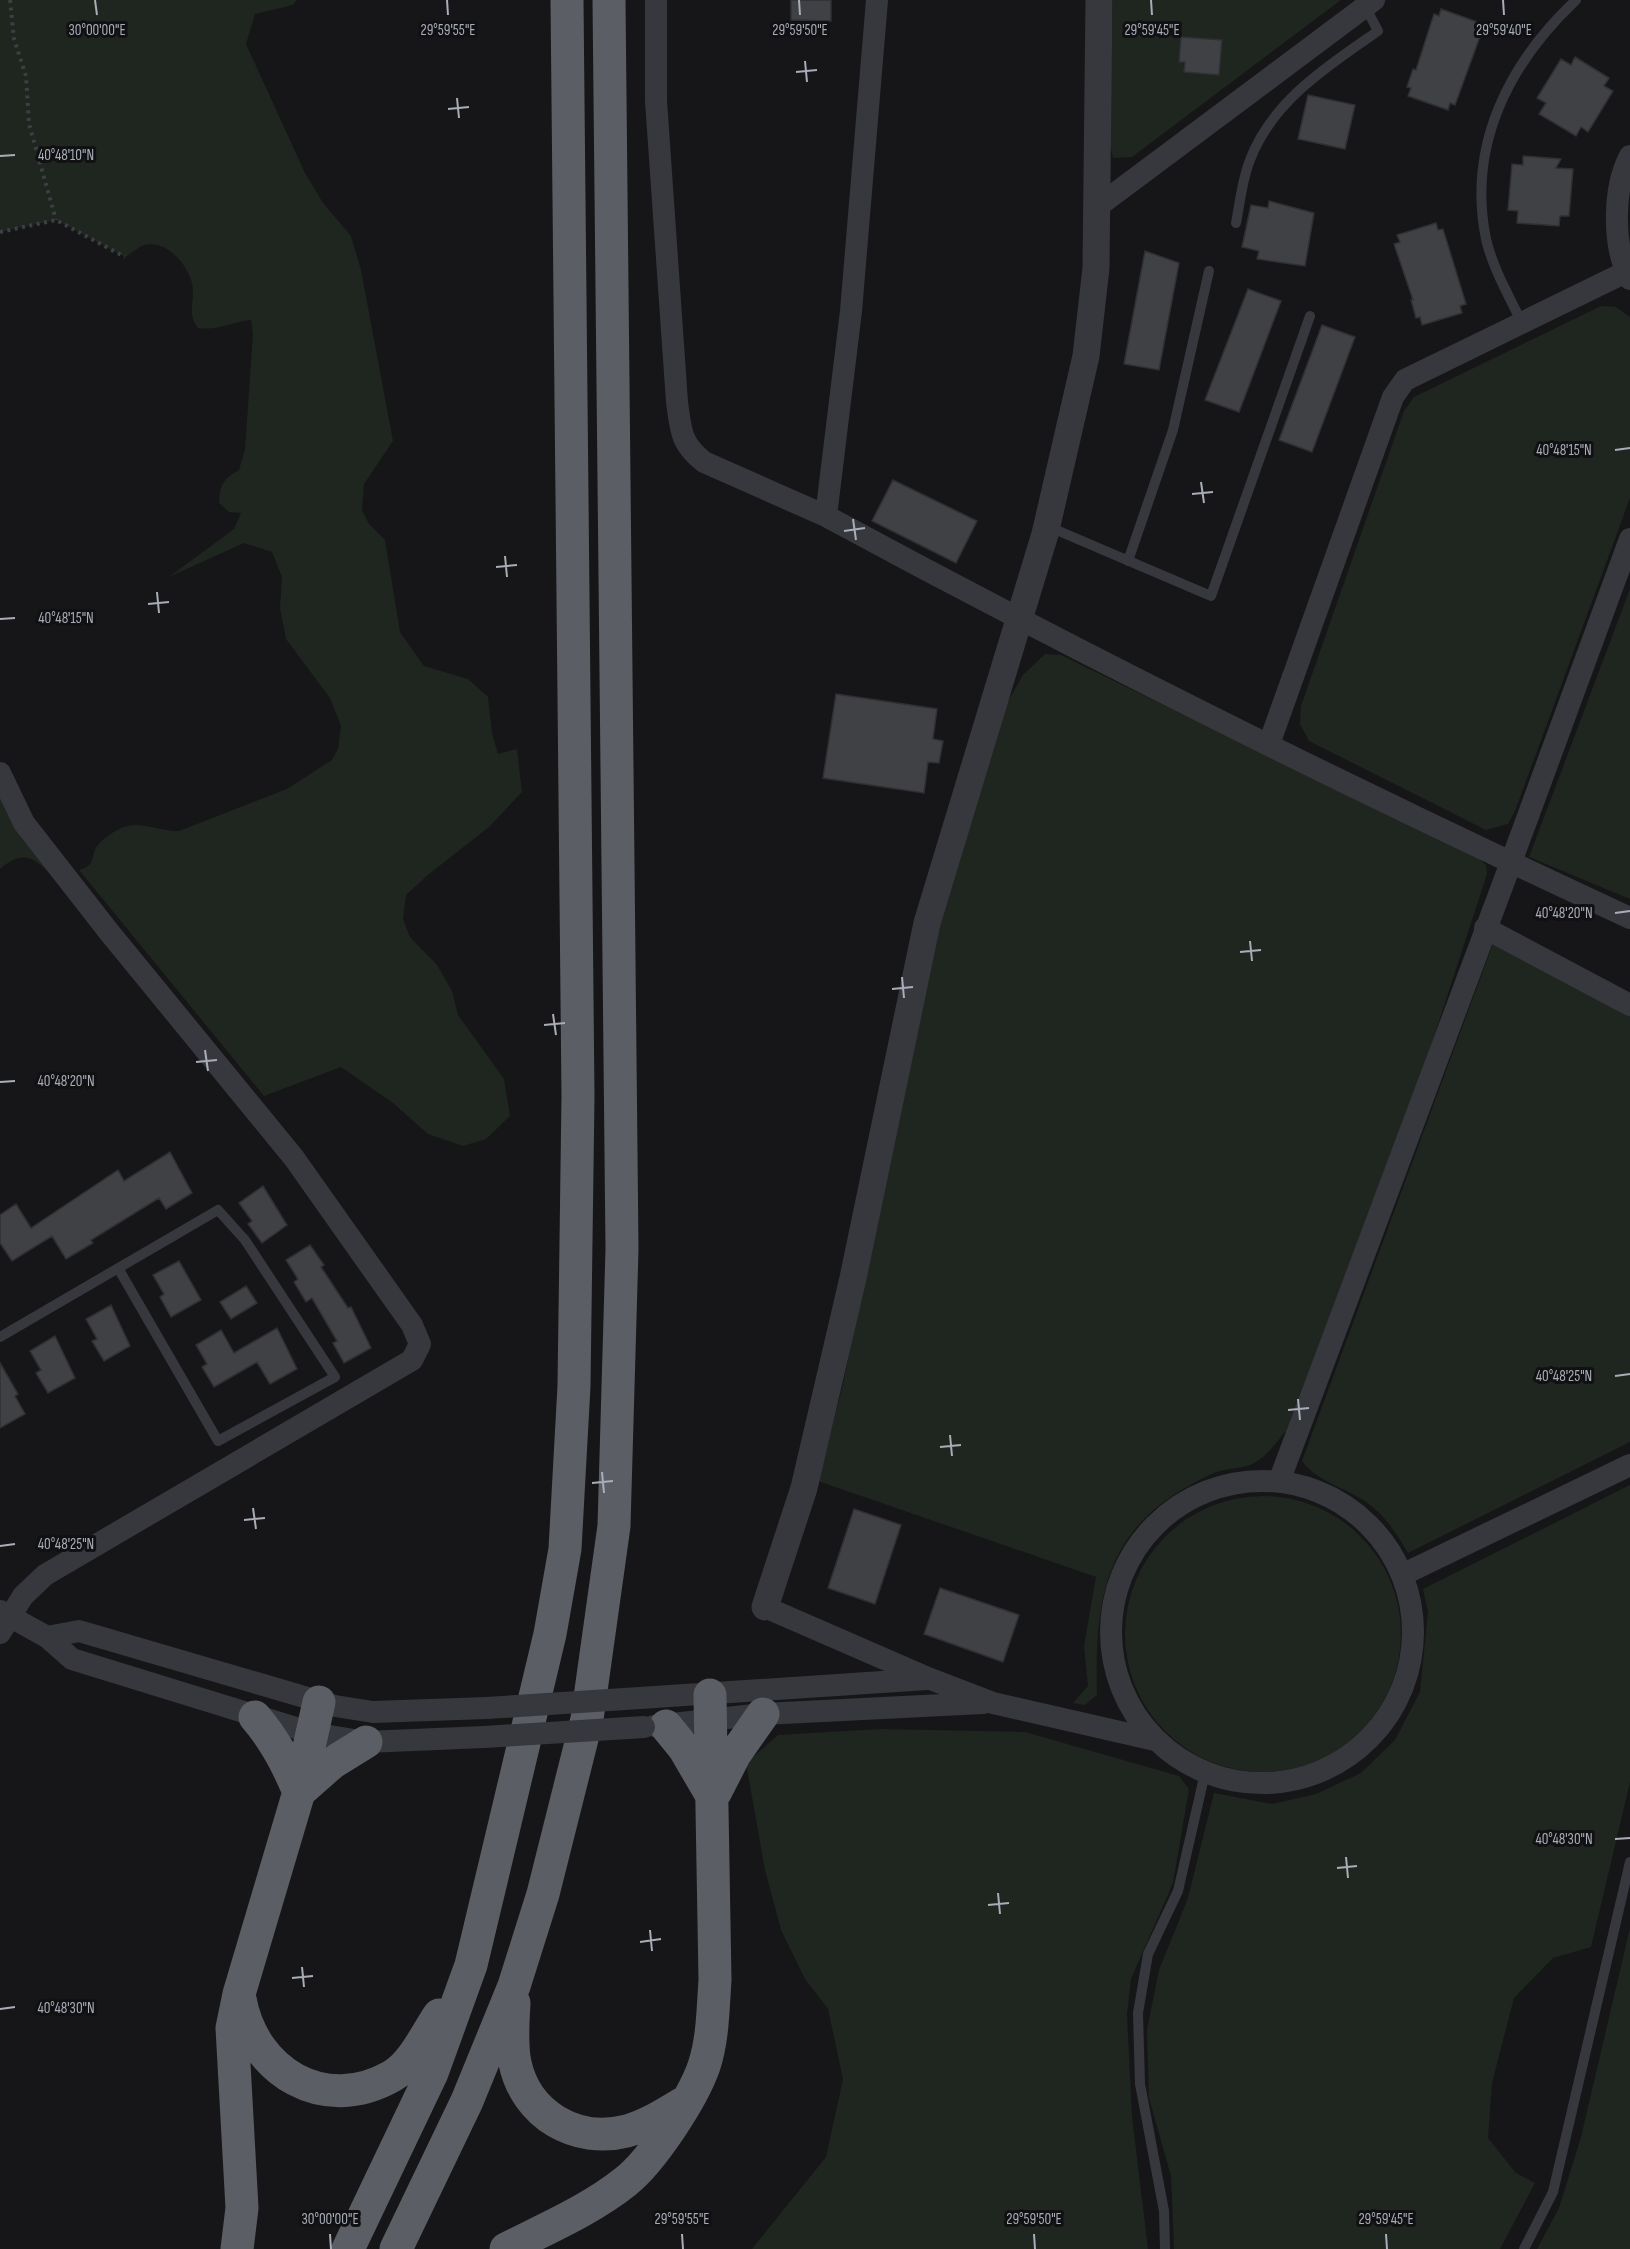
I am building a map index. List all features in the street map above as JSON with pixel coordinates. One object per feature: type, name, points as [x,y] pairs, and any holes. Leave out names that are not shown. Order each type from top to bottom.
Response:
[{"type":"highway","points":[[348,2249],[432,2073],[471,1965],[550,1634],[565,1549],[574,1386],[578,1096],[567,0]]},
{"type":"highway","points":[[396,2249],[467,2101],[514,1986],[543,1894],[587,1719],[614,1526],[622,1249],[609,0]]},
{"type":"highway","points":[[506,2249],[570,2216],[626,2182],[665,2137],[704,2066],[712,2021],[715,1980],[711,1708]]},
{"type":"highway","points":[[713,1798],[735,1754],[763,1714]]},
{"type":"highway","points":[[255,1717],[272,1737],[299,1792]]},
{"type":"highway","points":[[655,1717],[684,1748],[713,1798]]},
{"type":"highway","points":[[237,2249],[242,2208],[232,2028],[239,1994],[299,1792],[316,1718]]},
{"type":"highway","points":[[299,1792],[332,1763],[366,1742]]},
{"type":"highway","points":[[239,1994],[244,2023],[279,2070],[311,2087],[338,2092],[365,2088],[394,2075],[413,2055],[471,1965]]},
{"type":"highway","points":[[514,1986],[515,2063],[528,2096],[546,2116],[570,2129],[600,2135],[627,2131],[658,2119],[686,2101]]},
{"type":"street","points":[[656,0],[656,101],[676,390],[682,436],[689,451],[704,462],[826,516],[1018,620],[1511,863],[1630,918]]},
{"type":"street","points":[[826,516],[852,299],[877,0]]},
{"type":"street","points":[[1099,0],[1096,268],[1086,356],[1047,526],[927,923],[853,1278],[807,1476],[765,1607],[928,1678],[993,1703],[1155,1740]]},
{"type":"street","points":[[1097,207],[1369,3]]},
{"type":"street","points":[[1269,744],[1393,397],[1405,380],[1628,275],[1616,221],[1623,169],[1630,156]]},
{"type":"street","points":[[1280,1479],[1452,1024],[1485,928],[1630,539]]},
{"type":"street","points":[[0,773],[24,823],[124,951],[294,1158],[412,1325],[420,1344],[412,1360],[45,1575],[3,1620],[47,1637],[72,1659],[255,1717],[316,1718],[373,1712],[487,1708],[655,1717],[711,1708],[763,1714],[993,1703]]},
{"type":"street","points":[[1485,928],[1630,1005]]},
{"type":"street","points":[[1404,1574],[1630,1465]]},
{"type":"street","points":[[1280,1479],[1335,1498],[1376,1530],[1404,1574],[1414,1618],[1412,1662],[1397,1704],[1370,1739],[1334,1766],[1293,1781],[1248,1783],[1205,1773],[1178,1759],[1155,1740],[1126,1702],[1111,1656],[1111,1609],[1125,1564],[1153,1525],[1192,1497],[1237,1482],[1280,1479]]},
{"type":"street","points":[[47,1637],[79,1631],[316,1718],[366,1742],[484,1737],[655,1717],[928,1678]]},
{"type":"lane","points":[[1522,323],[1502,284],[1486,239],[1482,185],[1484,157],[1490,129],[1501,97],[1519,67],[1557,18],[1576,0]]},
{"type":"lane","points":[[1236,223],[1251,157],[1277,116],[1307,82],[1378,31],[1369,3]]},
{"type":"lane","points":[[1128,561],[1173,430],[1209,271]]},
{"type":"lane","points":[[1047,526],[1211,596],[1310,316]]},
{"type":"lane","points":[[0,1337],[118,1268],[218,1210],[244,1240],[335,1377],[218,1441],[118,1268]]},
{"type":"lane","points":[[1165,2249],[1164,2211],[1140,2084],[1138,2013],[1148,1954],[1178,1891],[1205,1773]]},
{"type":"lane","points":[[1524,2249],[1553,2192],[1630,1862]]},
{"type":"path","points":[[10,0],[12,32],[26,76],[29,124],[56,220]]},
{"type":"path","points":[[0,232],[56,220],[125,257]]},
{"type":"shaded area","points":[[0,0],[297,0],[293,5],[255,14],[246,44],[305,173],[323,203],[351,236],[361,270],[393,441],[364,484],[362,510],[369,524],[385,540],[400,632],[424,666],[468,679],[488,697],[492,733],[498,754],[517,749],[522,792],[489,827],[406,895],[403,919],[410,937],[437,965],[452,991],[458,1015],[504,1079],[510,1116],[486,1139],[463,1146],[428,1134],[393,1103],[341,1067],[264,1096],[79,870],[90,864],[100,843],[124,827],[140,825],[179,831],[287,789],[332,760],[338,749],[341,726],[330,698],[286,639],[280,608],[282,577],[272,552],[244,543],[169,577],[234,529],[241,513],[229,512],[219,503],[223,483],[239,470],[245,449],[253,334],[251,320],[212,328],[198,328],[192,311],[192,283],[186,268],[175,255],[161,246],[153,244],[143,246],[125,257],[56,220],[0,232]]},
{"type":"shaded area","points":[[1113,0],[1341,0],[1132,157],[1113,158],[1109,139]]},
{"type":"shaded area","points":[[1601,306],[1616,307],[1630,317],[1630,498],[1515,811],[1508,824],[1486,830],[1309,741],[1300,724],[1301,706],[1404,411],[1414,397]]},
{"type":"shaded area","points":[[1630,589],[1630,899],[1529,857]]},
{"type":"shaded area","points":[[1045,654],[1061,655],[1479,859],[1486,865],[1487,874],[1429,1052],[1286,1431],[1261,1459],[1250,1465],[1214,1473],[1179,1492],[1151,1512],[1130,1535],[1115,1561],[1105,1590],[1099,1621],[1097,1695],[1085,1705],[1073,1703],[1088,1686],[1084,1646],[1096,1577],[818,1481],[843,1384],[936,930],[1000,715],[1023,675]]},
{"type":"shaded area","points":[[0,791],[69,890],[29,858],[11,861],[0,869]]},
{"type":"shaded area","points":[[1494,941],[1630,1015],[1630,1442],[1408,1553],[1390,1525],[1373,1507],[1315,1474],[1302,1461]]},
{"type":"shaded area","points":[[1630,1485],[1630,1782],[1591,1947],[1553,1958],[1514,1998],[1492,2083],[1488,2138],[1516,2173],[1535,2183],[1500,2249],[1174,2249],[1171,2176],[1149,2098],[1147,2030],[1159,1970],[1188,1898],[1214,1793],[1272,1804],[1316,1794],[1361,1773],[1395,1740],[1420,1692],[1428,1612],[1423,1589]]},
{"type":"shaded area","points":[[1263,1496],[1290,1499],[1316,1507],[1339,1520],[1360,1537],[1377,1558],[1390,1581],[1398,1607],[1401,1634],[1398,1661],[1390,1687],[1377,1710],[1360,1731],[1339,1748],[1316,1761],[1290,1769],[1263,1772],[1236,1769],[1210,1761],[1187,1748],[1166,1731],[1149,1710],[1136,1687],[1128,1661],[1125,1634],[1128,1607],[1136,1581],[1149,1558],[1166,1537],[1187,1520],[1210,1507],[1236,1499]]},
{"type":"shaded area","points":[[880,1729],[1025,1732],[1179,1776],[1189,1789],[1173,1883],[1131,1979],[1127,2014],[1132,2117],[1148,2249],[752,2249],[826,2157],[843,2079],[828,2009],[805,1979],[781,1930],[765,1870],[746,1763],[778,1735]]},
{"type":"shaded area","points":[[1630,1928],[1630,2249],[1537,2249],[1559,2208],[1581,2137]]},
{"type":"building","points":[[791,0],[831,0],[831,21],[791,20]]},
{"type":"building","points":[[1441,9],[1480,23],[1478,30],[1482,31],[1455,105],[1450,103],[1448,110],[1408,96],[1411,88],[1407,87],[1413,69],[1416,70],[1434,14],[1439,16]]},
{"type":"building","points":[[1181,37],[1222,40],[1219,75],[1184,72],[1185,62],[1179,62]]},
{"type":"building","points":[[1575,57],[1609,78],[1604,86],[1613,91],[1588,132],[1581,127],[1576,136],[1539,114],[1546,103],[1537,98],[1561,59],[1571,65]]},
{"type":"building","points":[[1308,95],[1355,105],[1345,149],[1298,139]]},
{"type":"building","points":[[1523,156],[1561,159],[1556,168],[1573,169],[1569,216],[1560,216],[1559,226],[1517,223],[1518,211],[1508,210],[1512,164],[1523,165]]},
{"type":"building","points":[[1269,201],[1314,213],[1305,266],[1257,259],[1259,251],[1242,247],[1251,205],[1268,208]]},
{"type":"building","points":[[1436,223],[1438,230],[1443,229],[1466,304],[1460,306],[1462,313],[1422,325],[1420,317],[1416,318],[1411,300],[1413,300],[1394,244],[1400,242],[1397,235]]},
{"type":"building","points":[[1145,251],[1179,263],[1159,370],[1124,364]]},
{"type":"building","points":[[1248,289],[1281,301],[1239,412],[1205,400]]},
{"type":"building","points":[[1322,325],[1355,337],[1312,452],[1279,440]]},
{"type":"building","points":[[893,480],[977,521],[956,563],[872,521]]},
{"type":"building","points":[[836,694],[937,709],[933,739],[943,741],[939,763],[928,762],[924,793],[823,778]]},
{"type":"building","points":[[170,1152],[192,1193],[166,1209],[159,1198],[91,1240],[93,1243],[66,1259],[52,1236],[12,1261],[0,1243],[0,1215],[16,1204],[31,1228],[118,1170],[124,1181]]},
{"type":"building","points":[[263,1186],[287,1225],[262,1243],[248,1224],[252,1221],[239,1203]]},
{"type":"building","points":[[310,1245],[324,1265],[321,1267],[348,1308],[351,1307],[371,1348],[344,1363],[333,1343],[337,1341],[312,1298],[306,1302],[294,1282],[298,1279],[286,1260]]},
{"type":"building","points":[[179,1261],[201,1300],[171,1317],[160,1297],[164,1294],[153,1275]]},
{"type":"building","points":[[246,1286],[257,1303],[231,1319],[220,1302]]},
{"type":"building","points":[[111,1305],[130,1346],[104,1361],[92,1341],[97,1339],[86,1319]]},
{"type":"building","points":[[277,1328],[297,1369],[270,1384],[257,1362],[214,1387],[202,1367],[207,1364],[196,1345],[221,1330],[234,1353]]},
{"type":"building","points":[[55,1336],[75,1378],[48,1393],[36,1373],[41,1370],[30,1351]]},
{"type":"building","points":[[0,1363],[18,1394],[15,1396],[25,1414],[0,1428]]},
{"type":"building","points":[[854,1509],[901,1525],[875,1604],[828,1588]]},
{"type":"building","points":[[940,1588],[1019,1615],[1003,1662],[924,1634]]}]
